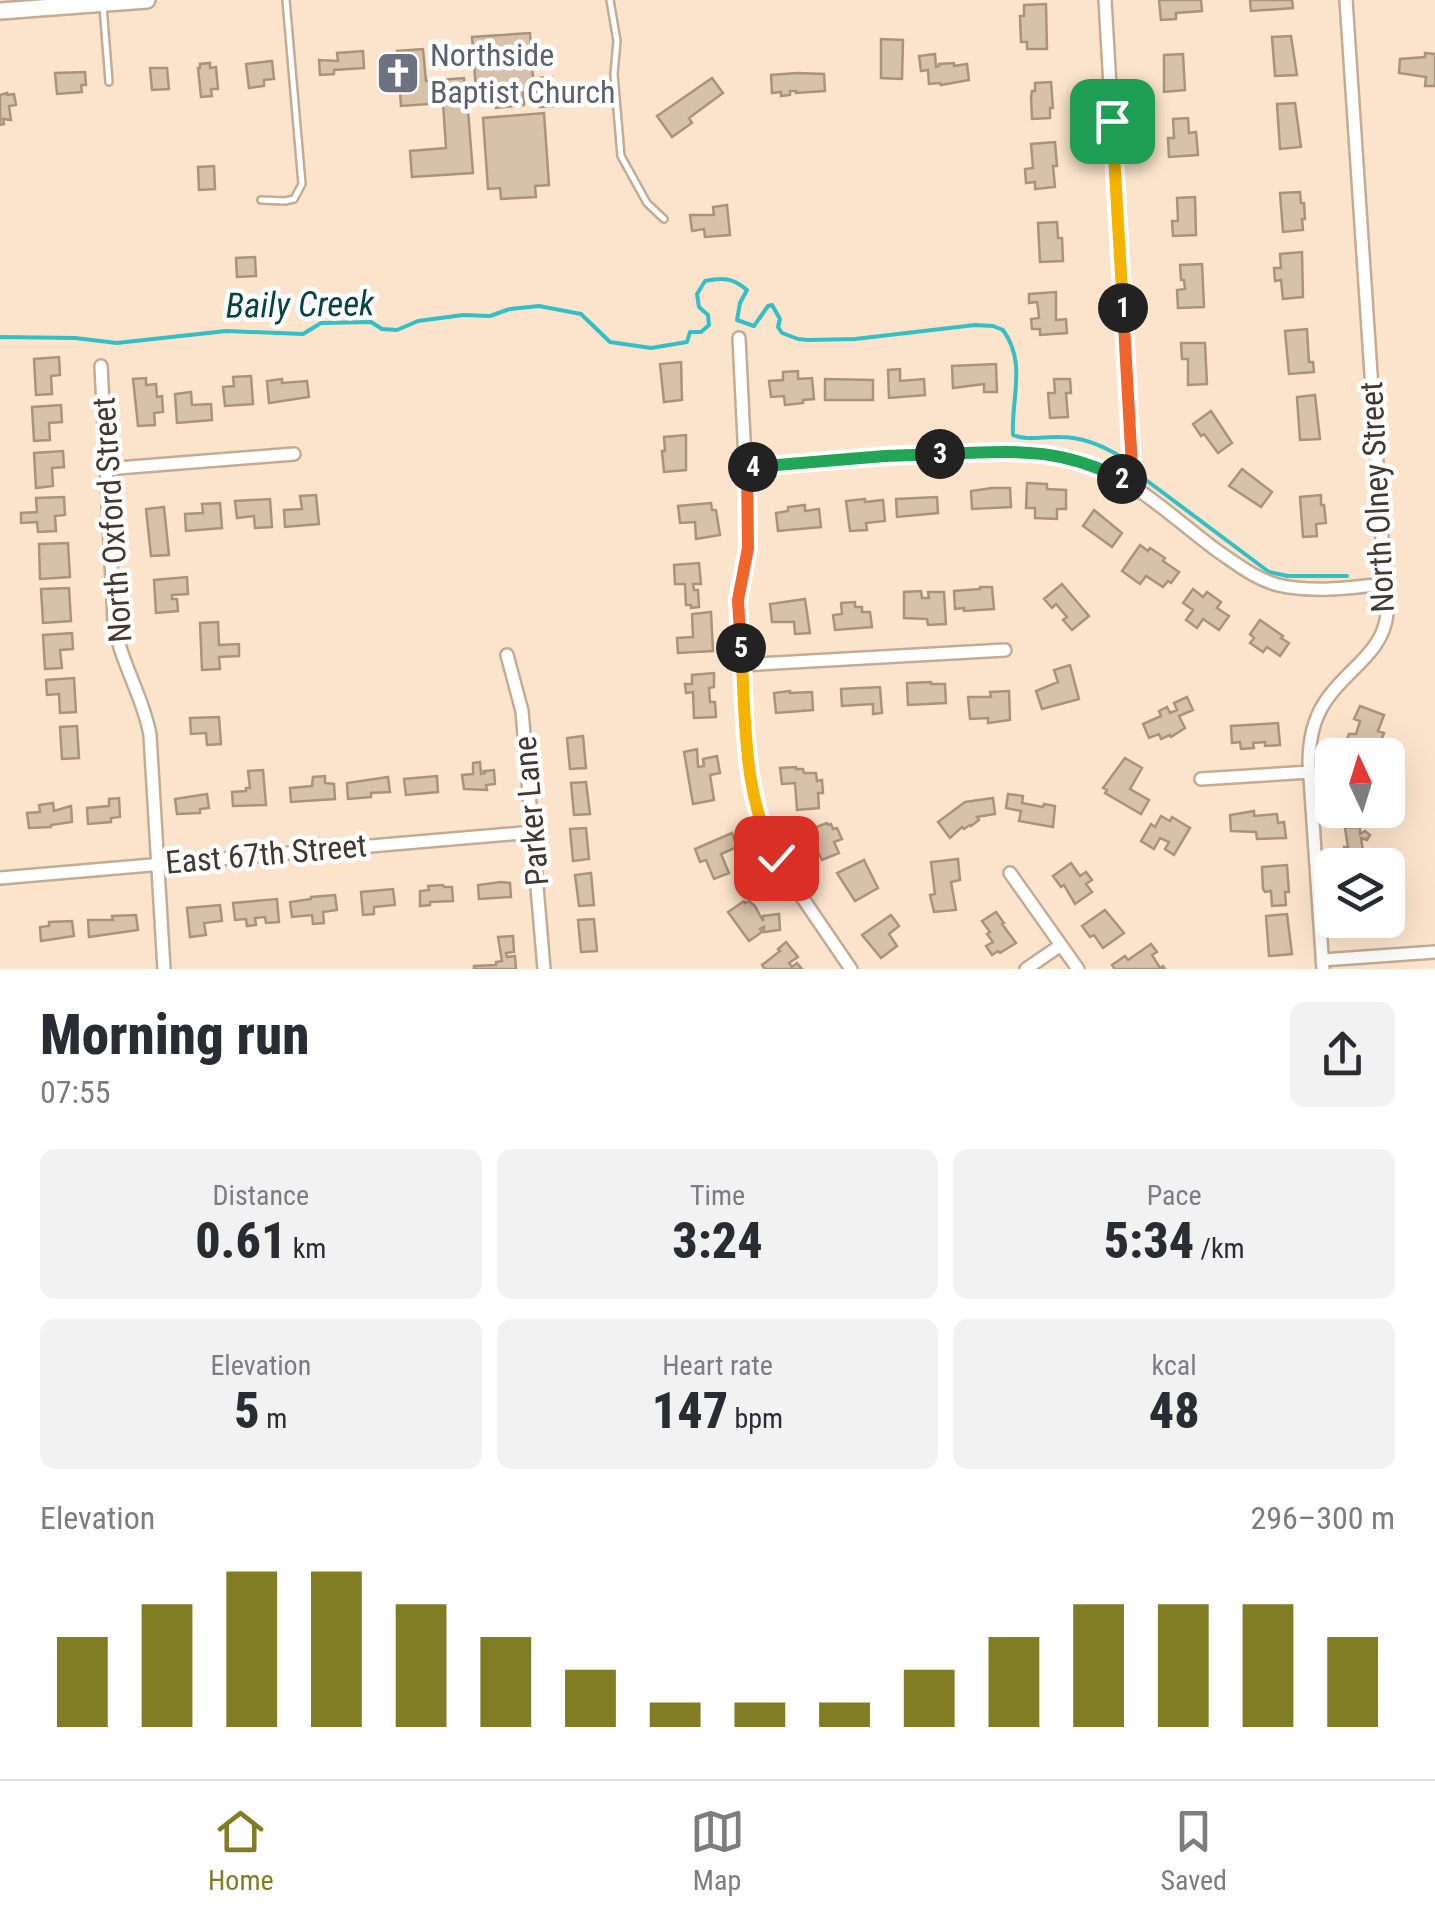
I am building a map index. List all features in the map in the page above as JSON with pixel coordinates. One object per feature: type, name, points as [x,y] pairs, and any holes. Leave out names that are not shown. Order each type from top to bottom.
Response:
[{"type":"main road","points":[[0,11],[147,0]]},
{"type":"street","points":[[1105,0],[1133,484]]},
{"type":"street","name":"North Olney Street","points":[[1323,965],[1309,752],[1312,734],[1322,707],[1374,648],[1387,617],[1346,0]]},
{"type":"street","points":[[740,338],[748,548],[738,600],[749,776],[761,827],[782,869],[851,969]]},
{"type":"street","name":"North Oxford Street","points":[[102,366],[115,632],[149,730],[164,969]]},
{"type":"street","points":[[747,468],[885,456],[1021,451],[1060,455],[1133,484],[1186,527],[1260,578],[1319,589],[1384,584]]},
{"type":"street","points":[[106,470],[294,454]]},
{"type":"street","points":[[742,665],[1004,650]]},
{"type":"street","name":"Parker Lane","points":[[507,655],[522,710],[544,969]]},
{"type":"street","points":[[1200,778],[1310,772]]},
{"type":"street","name":"East 67th Street","points":[[0,878],[533,832]]},
{"type":"street","points":[[1010,873],[1078,969]]},
{"type":"street","points":[[1026,969],[1061,945]]},
{"type":"street","points":[[1323,965],[1435,952]]},
{"type":"lane","points":[[262,200],[294,199],[302,184],[286,0]]},
{"type":"lane","points":[[610,0],[617,42],[614,74],[621,156],[647,203],[664,218]]},
{"type":"lane","points":[[103,3],[110,82]]},
{"type":"building","points":[[1159,0],[1201,0],[1202,11],[1176,13],[1176,19],[1161,20]]},
{"type":"building","points":[[1250,0],[1292,0],[1293,8],[1251,11]]},
{"type":"building","points":[[1046,4],[1047,49],[1027,49],[1027,42],[1021,42],[1020,16],[1024,16],[1024,5]]},
{"type":"building","points":[[530,33],[533,78],[552,77],[554,106],[540,107],[539,92],[523,93],[524,105],[496,108],[495,103],[476,104],[475,97],[467,98],[473,173],[412,177],[410,151],[446,148],[443,103],[401,106],[397,51],[423,49],[426,81],[464,78],[465,90],[476,90],[472,37]]},
{"type":"building","points":[[1291,36],[1297,75],[1275,76],[1272,37]]},
{"type":"building","points":[[881,39],[903,40],[902,79],[881,78]]},
{"type":"building","points":[[363,51],[364,68],[320,75],[319,60],[338,61],[337,53]]},
{"type":"building","points":[[1425,53],[1435,54],[1435,86],[1425,86],[1426,77],[1399,73],[1400,59],[1425,57]]},
{"type":"building","points":[[935,54],[936,67],[967,64],[969,80],[929,84],[928,70],[921,71],[919,56]]},
{"type":"building","points":[[1183,54],[1185,90],[1164,92],[1164,55]]},
{"type":"building","points":[[272,61],[274,79],[264,80],[264,86],[249,88],[246,64]]},
{"type":"building","points":[[210,63],[210,68],[216,67],[218,89],[211,89],[212,96],[201,97],[198,68]]},
{"type":"building","points":[[150,68],[167,68],[169,89],[152,90]]},
{"type":"building","points":[[85,72],[82,92],[57,94],[55,73]]},
{"type":"building","points":[[824,74],[825,91],[790,91],[790,95],[781,96],[781,92],[772,93],[771,75]]},
{"type":"building","points":[[712,78],[723,93],[689,118],[692,123],[672,137],[657,116]]},
{"type":"building","points":[[1051,82],[1050,118],[1032,119],[1035,83]]},
{"type":"building","points":[[14,94],[16,105],[9,106],[11,120],[3,119],[4,124],[0,125],[0,95]]},
{"type":"building","points":[[1295,103],[1301,147],[1280,149],[1277,104]]},
{"type":"building","points":[[544,113],[549,185],[535,186],[536,197],[501,199],[500,188],[488,189],[483,118]]},
{"type":"building","points":[[1188,118],[1189,133],[1196,132],[1198,155],[1169,157],[1173,119]]},
{"type":"building","points":[[1055,142],[1055,187],[1035,189],[1035,182],[1026,183],[1025,169],[1033,168],[1031,144]]},
{"type":"building","points":[[214,166],[215,189],[199,190],[198,167]]},
{"type":"building","points":[[1300,192],[1304,203],[1303,230],[1283,232],[1280,193]]},
{"type":"building","points":[[1195,197],[1196,235],[1173,236],[1172,221],[1178,221],[1177,198]]},
{"type":"building","points":[[727,205],[730,235],[705,237],[704,229],[692,231],[690,215],[714,215],[713,207]]},
{"type":"building","points":[[1057,222],[1063,261],[1040,262],[1038,223]]},
{"type":"building","points":[[1302,252],[1303,297],[1283,299],[1281,280],[1275,281],[1274,268],[1281,268],[1280,254]]},
{"type":"building","points":[[255,257],[256,276],[237,277],[236,258]]},
{"type":"building","points":[[1202,264],[1204,307],[1178,308],[1177,290],[1185,289],[1180,265]]},
{"type":"building","points":[[1056,292],[1056,320],[1066,319],[1067,333],[1040,335],[1040,329],[1032,329],[1031,319],[1039,318],[1037,302],[1029,303],[1029,294]]},
{"type":"building","points":[[1307,329],[1309,362],[1313,362],[1314,372],[1289,374],[1285,331]]},
{"type":"building","points":[[1181,343],[1205,343],[1207,384],[1188,385],[1188,359],[1182,359]]},
{"type":"building","points":[[59,357],[60,375],[51,376],[52,394],[36,395],[34,359]]},
{"type":"building","points":[[681,362],[682,400],[664,402],[660,364]]},
{"type":"building","points":[[996,364],[997,392],[984,392],[984,384],[953,388],[952,366]]},
{"type":"building","points":[[900,369],[900,381],[924,379],[925,395],[889,398],[888,370]]},
{"type":"building","points":[[798,371],[798,379],[812,378],[814,399],[785,405],[784,396],[771,397],[769,381],[783,380],[783,372]]},
{"type":"building","points":[[251,376],[253,404],[225,406],[223,387],[234,386],[233,377]]},
{"type":"building","points":[[146,378],[146,385],[156,384],[157,397],[162,396],[163,412],[154,413],[155,425],[138,426],[133,379]]},
{"type":"building","points":[[282,379],[282,383],[307,381],[309,397],[269,403],[267,381]]},
{"type":"building","points":[[825,379],[873,380],[873,400],[825,400]]},
{"type":"building","points":[[1054,379],[1070,379],[1071,393],[1066,393],[1068,417],[1050,418],[1048,393],[1055,393]]},
{"type":"building","points":[[191,392],[192,405],[211,404],[212,420],[177,423],[175,394]]},
{"type":"building","points":[[1315,395],[1320,439],[1300,440],[1297,397]]},
{"type":"building","points":[[61,405],[62,422],[49,423],[50,440],[34,441],[32,407]]},
{"type":"building","points":[[1211,411],[1232,443],[1218,453],[1193,424]]},
{"type":"building","points":[[686,435],[686,470],[664,472],[664,437]]},
{"type":"building","points":[[63,451],[64,467],[52,468],[53,486],[36,488],[34,453]]},
{"type":"building","points":[[1242,469],[1272,492],[1261,507],[1229,486]]},
{"type":"building","points":[[1027,483],[1066,490],[1066,509],[1057,509],[1057,519],[1035,518],[1035,508],[1026,508]]},
{"type":"building","points":[[1010,488],[1011,507],[972,509],[971,491]]},
{"type":"building","points":[[316,495],[319,524],[285,527],[284,510],[302,509],[300,496]]},
{"type":"building","points":[[1321,495],[1326,523],[1316,524],[1317,536],[1303,537],[1300,497]]},
{"type":"building","points":[[64,497],[65,515],[55,516],[56,531],[38,532],[37,522],[21,523],[21,513],[37,512],[36,498]]},
{"type":"building","points":[[937,497],[938,513],[897,517],[896,499]]},
{"type":"building","points":[[270,499],[272,527],[255,528],[254,516],[237,518],[235,501]]},
{"type":"building","points":[[883,500],[885,521],[866,523],[867,530],[850,531],[846,501]]},
{"type":"building","points":[[220,503],[222,528],[186,531],[185,514],[203,513],[202,504]]},
{"type":"building","points":[[711,503],[720,535],[696,539],[695,522],[680,523],[678,506]]},
{"type":"building","points":[[805,505],[805,511],[819,509],[821,527],[778,531],[776,513]]},
{"type":"building","points":[[164,507],[169,555],[151,556],[146,509]]},
{"type":"building","points":[[1094,510],[1122,533],[1112,547],[1083,526]]},
{"type":"building","points":[[68,543],[70,577],[40,579],[39,544]]},
{"type":"building","points":[[1140,545],[1165,558],[1163,561],[1179,572],[1171,583],[1168,581],[1163,587],[1146,576],[1140,584],[1122,571]]},
{"type":"building","points":[[699,563],[701,584],[693,584],[694,590],[698,590],[699,607],[691,608],[686,605],[685,584],[675,584],[674,565]]},
{"type":"building","points":[[187,577],[188,594],[172,595],[172,599],[177,599],[178,611],[156,613],[154,580]]},
{"type":"building","points":[[1062,584],[1089,616],[1072,630],[1056,604],[1052,608],[1044,599]]},
{"type":"building","points":[[992,587],[994,609],[955,609],[954,591]]},
{"type":"building","points":[[69,588],[71,621],[43,623],[41,589]]},
{"type":"building","points":[[1193,589],[1203,597],[1207,592],[1221,602],[1217,608],[1229,616],[1219,630],[1203,619],[1197,628],[1186,620],[1193,610],[1183,603]]},
{"type":"building","points":[[921,591],[922,598],[929,598],[928,592],[944,592],[946,624],[928,625],[927,619],[904,618],[904,592]]},
{"type":"building","points":[[805,599],[810,633],[795,634],[794,622],[772,622],[770,604]]},
{"type":"building","points":[[855,602],[862,612],[870,612],[872,627],[835,630],[833,615],[842,614],[841,603]]},
{"type":"building","points":[[711,612],[713,651],[678,653],[677,638],[693,637],[692,614]]},
{"type":"building","points":[[1260,620],[1289,643],[1280,656],[1267,647],[1263,652],[1250,643],[1254,638],[1250,634]]},
{"type":"building","points":[[218,622],[219,645],[239,644],[239,656],[219,657],[220,669],[202,670],[200,623]]},
{"type":"building","points":[[72,633],[73,649],[60,650],[62,668],[45,669],[43,635]]},
{"type":"building","points":[[1070,665],[1079,699],[1042,709],[1036,691],[1058,682],[1054,670]]},
{"type":"building","points":[[714,673],[714,687],[709,688],[716,717],[694,718],[693,692],[686,693],[685,684],[692,684],[692,675]]},
{"type":"building","points":[[74,678],[76,712],[60,713],[59,694],[47,695],[46,680]]},
{"type":"building","points":[[907,683],[945,684],[946,703],[908,705]]},
{"type":"building","points":[[880,687],[882,713],[873,714],[873,704],[842,706],[841,689]]},
{"type":"building","points":[[1009,691],[1010,720],[988,723],[988,718],[970,719],[968,697],[991,697],[990,692]]},
{"type":"building","points":[[812,692],[813,710],[776,713],[774,693]]},
{"type":"building","points":[[1187,697],[1193,710],[1179,716],[1185,728],[1171,737],[1161,739],[1159,734],[1149,738],[1143,724],[1161,716],[1159,711],[1167,707],[1170,713],[1177,710],[1174,703]]},
{"type":"building","points":[[1360,706],[1384,715],[1378,731],[1384,733],[1382,738],[1347,738],[1356,734],[1360,721],[1354,719]]},
{"type":"building","points":[[219,717],[221,744],[207,745],[206,733],[191,734],[190,718]]},
{"type":"building","points":[[1278,723],[1280,745],[1253,743],[1254,748],[1241,749],[1240,742],[1232,743],[1231,726]]},
{"type":"building","points":[[77,726],[79,758],[62,759],[60,727]]},
{"type":"building","points":[[583,736],[586,768],[570,769],[567,738]]},
{"type":"building","points":[[697,749],[698,767],[704,766],[703,759],[717,756],[720,773],[710,775],[714,800],[693,804],[684,752]]},
{"type":"building","points":[[1125,758],[1142,768],[1130,789],[1149,800],[1141,814],[1103,788]]},
{"type":"building","points":[[480,762],[481,774],[494,770],[495,784],[486,785],[487,790],[464,789],[462,775],[473,774],[473,763]]},
{"type":"building","points":[[796,767],[804,773],[816,773],[817,781],[822,780],[819,808],[797,810],[795,783],[782,784],[780,768]]},
{"type":"building","points":[[263,770],[266,805],[233,806],[232,792],[250,788],[248,771]]},
{"type":"building","points":[[325,776],[325,783],[334,784],[335,799],[291,802],[290,788],[312,786],[313,777]]},
{"type":"building","points":[[437,776],[438,792],[406,795],[404,779]]},
{"type":"building","points":[[388,777],[390,792],[348,799],[347,783]]},
{"type":"building","points":[[586,782],[590,814],[574,815],[571,783]]},
{"type":"building","points":[[207,794],[209,808],[200,809],[200,813],[177,814],[175,799]]},
{"type":"building","points":[[1008,794],[1023,796],[1022,803],[1055,806],[1053,827],[1019,821],[1021,811],[1006,808]]},
{"type":"building","points":[[119,798],[120,817],[88,824],[87,808],[109,806],[109,799]]},
{"type":"building","points":[[993,798],[995,814],[977,817],[979,820],[962,827],[950,838],[938,822],[965,802]]},
{"type":"building","points":[[53,803],[54,811],[71,806],[72,822],[29,828],[27,813],[40,812],[39,805]]},
{"type":"building","points":[[1254,811],[1254,816],[1277,814],[1278,823],[1284,822],[1286,838],[1257,839],[1256,832],[1231,831],[1230,815]]},
{"type":"building","points":[[1161,816],[1170,821],[1172,817],[1190,828],[1174,855],[1165,849],[1169,842],[1160,838],[1154,849],[1141,841]]},
{"type":"building","points":[[827,823],[837,828],[842,839],[834,842],[839,853],[822,860],[805,831]]},
{"type":"building","points":[[586,828],[589,859],[573,861],[570,829]]},
{"type":"building","points":[[1345,828],[1360,828],[1360,834],[1365,831],[1370,835],[1367,840],[1361,838],[1362,848],[1344,848],[1348,847]]},
{"type":"building","points":[[732,833],[737,847],[721,854],[729,873],[714,879],[706,860],[700,862],[695,849]]},
{"type":"building","points":[[958,859],[960,880],[951,882],[956,910],[934,912],[931,862]]},
{"type":"building","points":[[864,860],[878,888],[855,901],[837,873]]},
{"type":"building","points":[[1071,863],[1080,876],[1086,872],[1092,880],[1086,884],[1092,892],[1075,904],[1064,885],[1061,887],[1053,876]]},
{"type":"building","points":[[1287,865],[1286,905],[1272,906],[1271,891],[1263,889],[1262,867]]},
{"type":"building","points":[[591,873],[594,905],[579,906],[575,875]]},
{"type":"building","points":[[510,883],[511,897],[479,899],[478,885]]},
{"type":"building","points":[[443,885],[452,887],[453,901],[420,906],[420,891]]},
{"type":"building","points":[[393,889],[395,905],[374,907],[374,914],[363,915],[361,892]]},
{"type":"building","points":[[335,895],[337,910],[323,912],[324,923],[313,924],[312,915],[292,917],[290,902]]},
{"type":"building","points":[[277,899],[279,922],[266,923],[265,917],[255,918],[256,925],[247,926],[246,919],[235,920],[233,903]]},
{"type":"building","points":[[744,901],[755,906],[763,921],[763,916],[779,914],[780,930],[764,932],[764,927],[749,941],[728,912]]},
{"type":"building","points":[[220,905],[222,921],[204,923],[206,935],[190,937],[187,908]]},
{"type":"building","points":[[1105,910],[1124,933],[1103,948],[1082,926]]},
{"type":"building","points":[[996,912],[1016,943],[992,955],[986,946],[993,942],[982,921]]},
{"type":"building","points":[[1287,914],[1292,954],[1269,956],[1266,916]]},
{"type":"building","points":[[136,915],[138,930],[89,937],[88,920]]},
{"type":"building","points":[[891,915],[899,926],[889,934],[897,946],[881,958],[862,935]]},
{"type":"building","points":[[594,919],[597,951],[581,952],[578,920]]},
{"type":"building","points":[[72,921],[74,936],[41,941],[40,927],[49,926],[49,922]]},
{"type":"building","points":[[513,936],[514,952],[506,953],[507,957],[515,956],[516,969],[474,969],[502,961],[498,937]]},
{"type":"building","points":[[786,942],[798,957],[789,963],[792,967],[797,963],[802,969],[765,969],[762,965]]},
{"type":"building","points":[[1151,944],[1157,952],[1152,955],[1165,969],[1115,969],[1112,965],[1125,956],[1128,960]]},
{"type":"waterway","name":"Baily Creek","points":[[0,337],[117,343],[226,331],[303,334],[321,323],[371,322],[382,329],[397,330],[418,321],[490,316],[539,306],[581,314],[610,342],[651,348],[687,342],[690,332],[701,332],[709,325],[697,294],[705,281],[723,279],[747,290],[737,320],[754,326],[772,305],[782,333],[798,339],[855,339],[975,325],[1003,330],[1016,368],[1013,435],[1076,438],[1121,457]]},
{"type":"waterway","points":[[1146,480],[1269,572],[1288,576],[1347,576]]},
{"type":"place","name":"Northside Baptist Church","points":[[398,73]]},
{"type":"route","points":[[776,858],[756,810],[748,764],[738,604],[748,548],[747,468],[885,456],[1021,451],[1082,461],[1133,484],[1112,121]]}]
